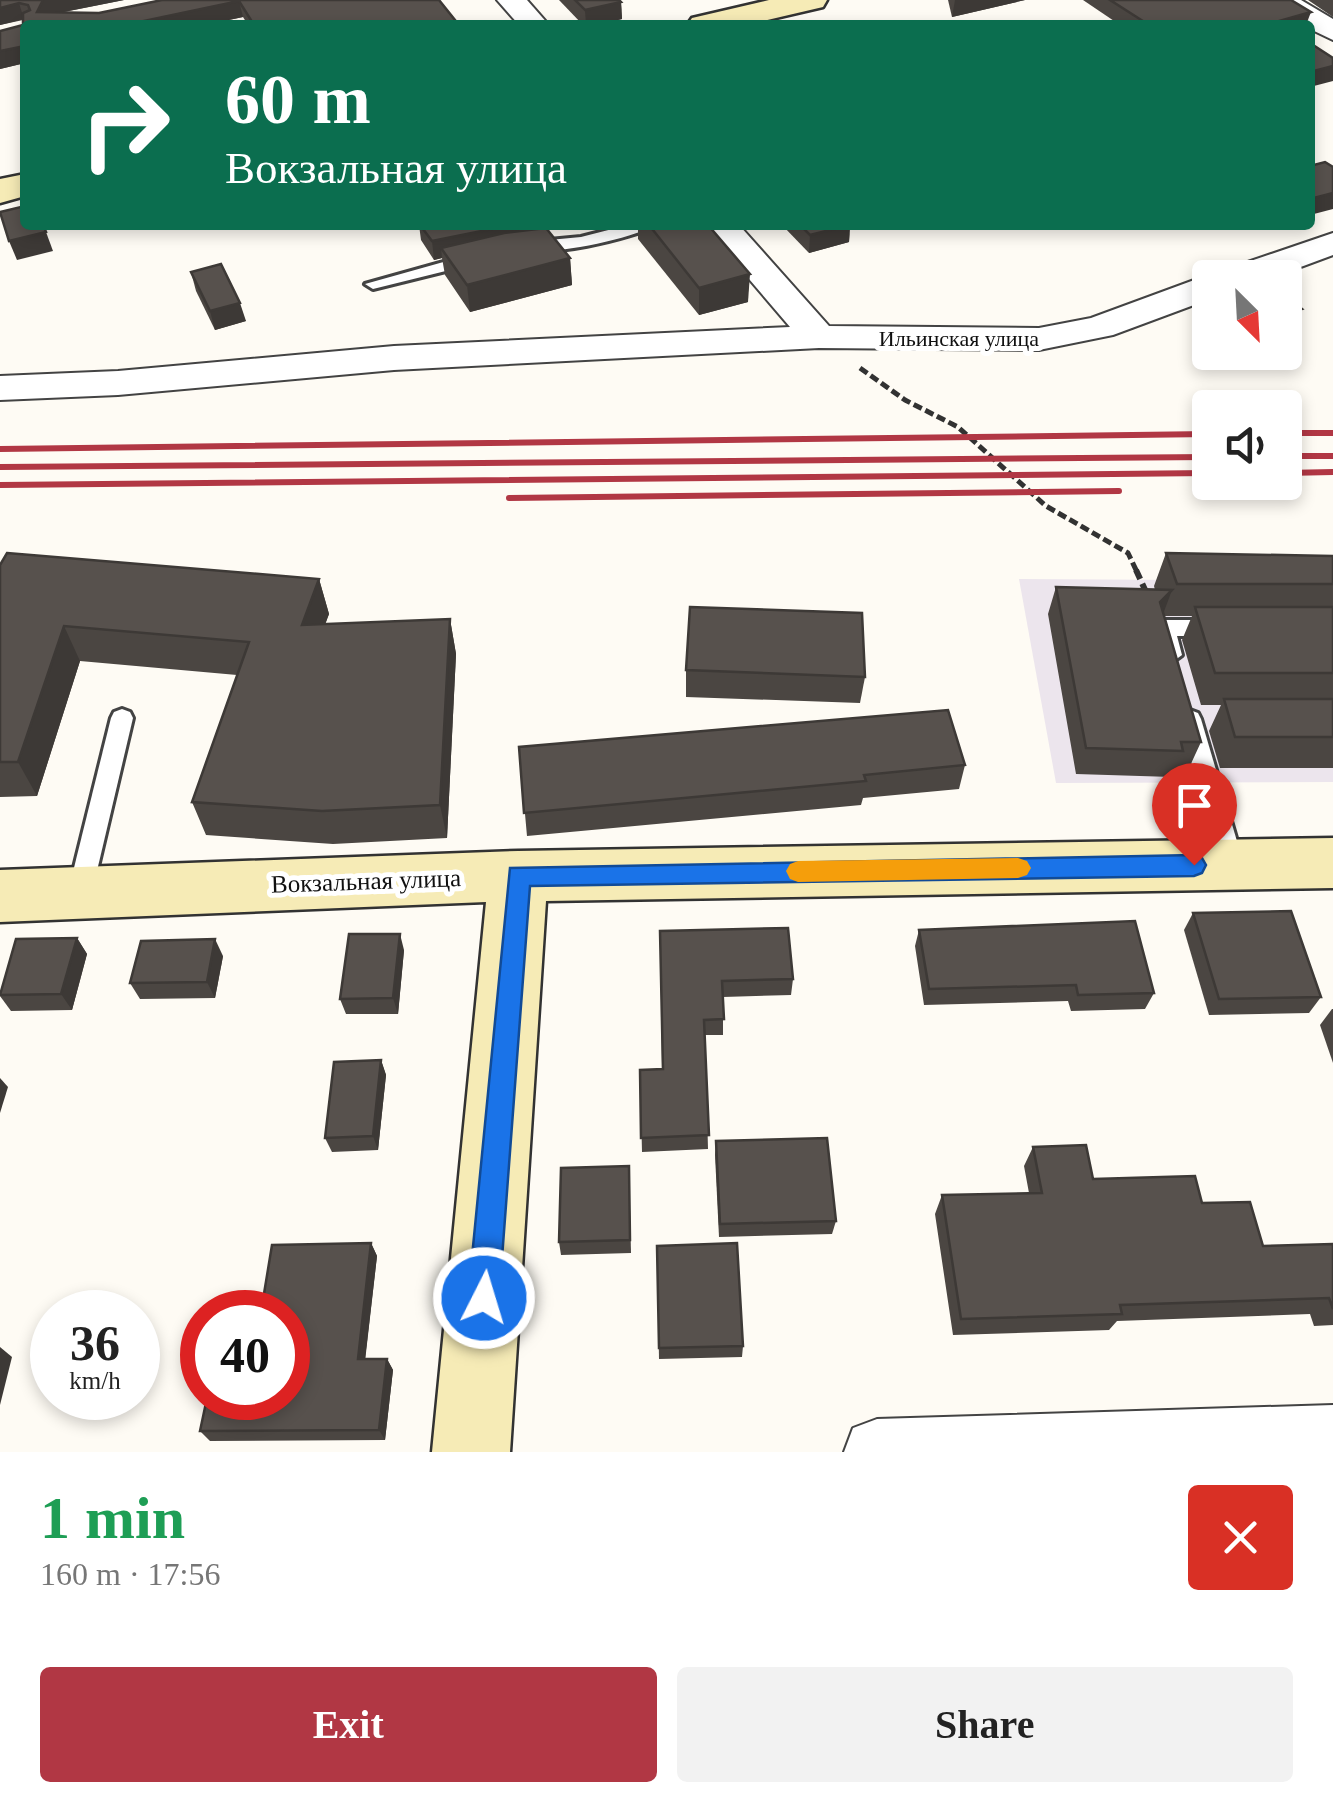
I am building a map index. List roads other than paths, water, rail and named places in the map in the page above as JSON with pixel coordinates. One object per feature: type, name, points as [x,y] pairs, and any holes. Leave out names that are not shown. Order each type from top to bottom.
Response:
[{"type":"main road","points":[[725,20],[811,0]]},
{"type":"main road","name":"Вокзальная улица","points":[[0,896],[518,876],[1333,863]]},
{"type":"main road","points":[[471,1452],[518,876]]},
{"type":"street","points":[[512,0],[530,20]]},
{"type":"street","points":[[1281,0],[1312,20]]},
{"type":"street","points":[[724,230],[819,338]]},
{"type":"street","points":[[1286,260],[1333,243]]},
{"type":"street","name":"Ильинская улица","points":[[0,388],[118,384],[394,358],[819,338],[992,341],[1068,336],[1192,293]]},
{"type":"street","points":[[877,1452],[1333,1438]]},
{"type":"lane","points":[[506,251],[580,242],[627,230]]},
{"type":"lane","points":[[373,284],[487,255]]},
{"type":"lane","points":[[1232,865],[1190,704],[1164,628],[1239,628]]},
{"type":"lane","points":[[80,892],[122,718]]},
{"type":"railway","points":[[1302,433],[1333,433]]},
{"type":"railway","points":[[0,449],[1192,434]]},
{"type":"railway","points":[[1302,456],[1333,456]]},
{"type":"railway","points":[[0,467],[1192,457]]},
{"type":"railway","points":[[1302,473],[1333,472]]},
{"type":"railway","points":[[0,485],[1192,473]]},
{"type":"railway","points":[[509,498],[1119,491]]}]
